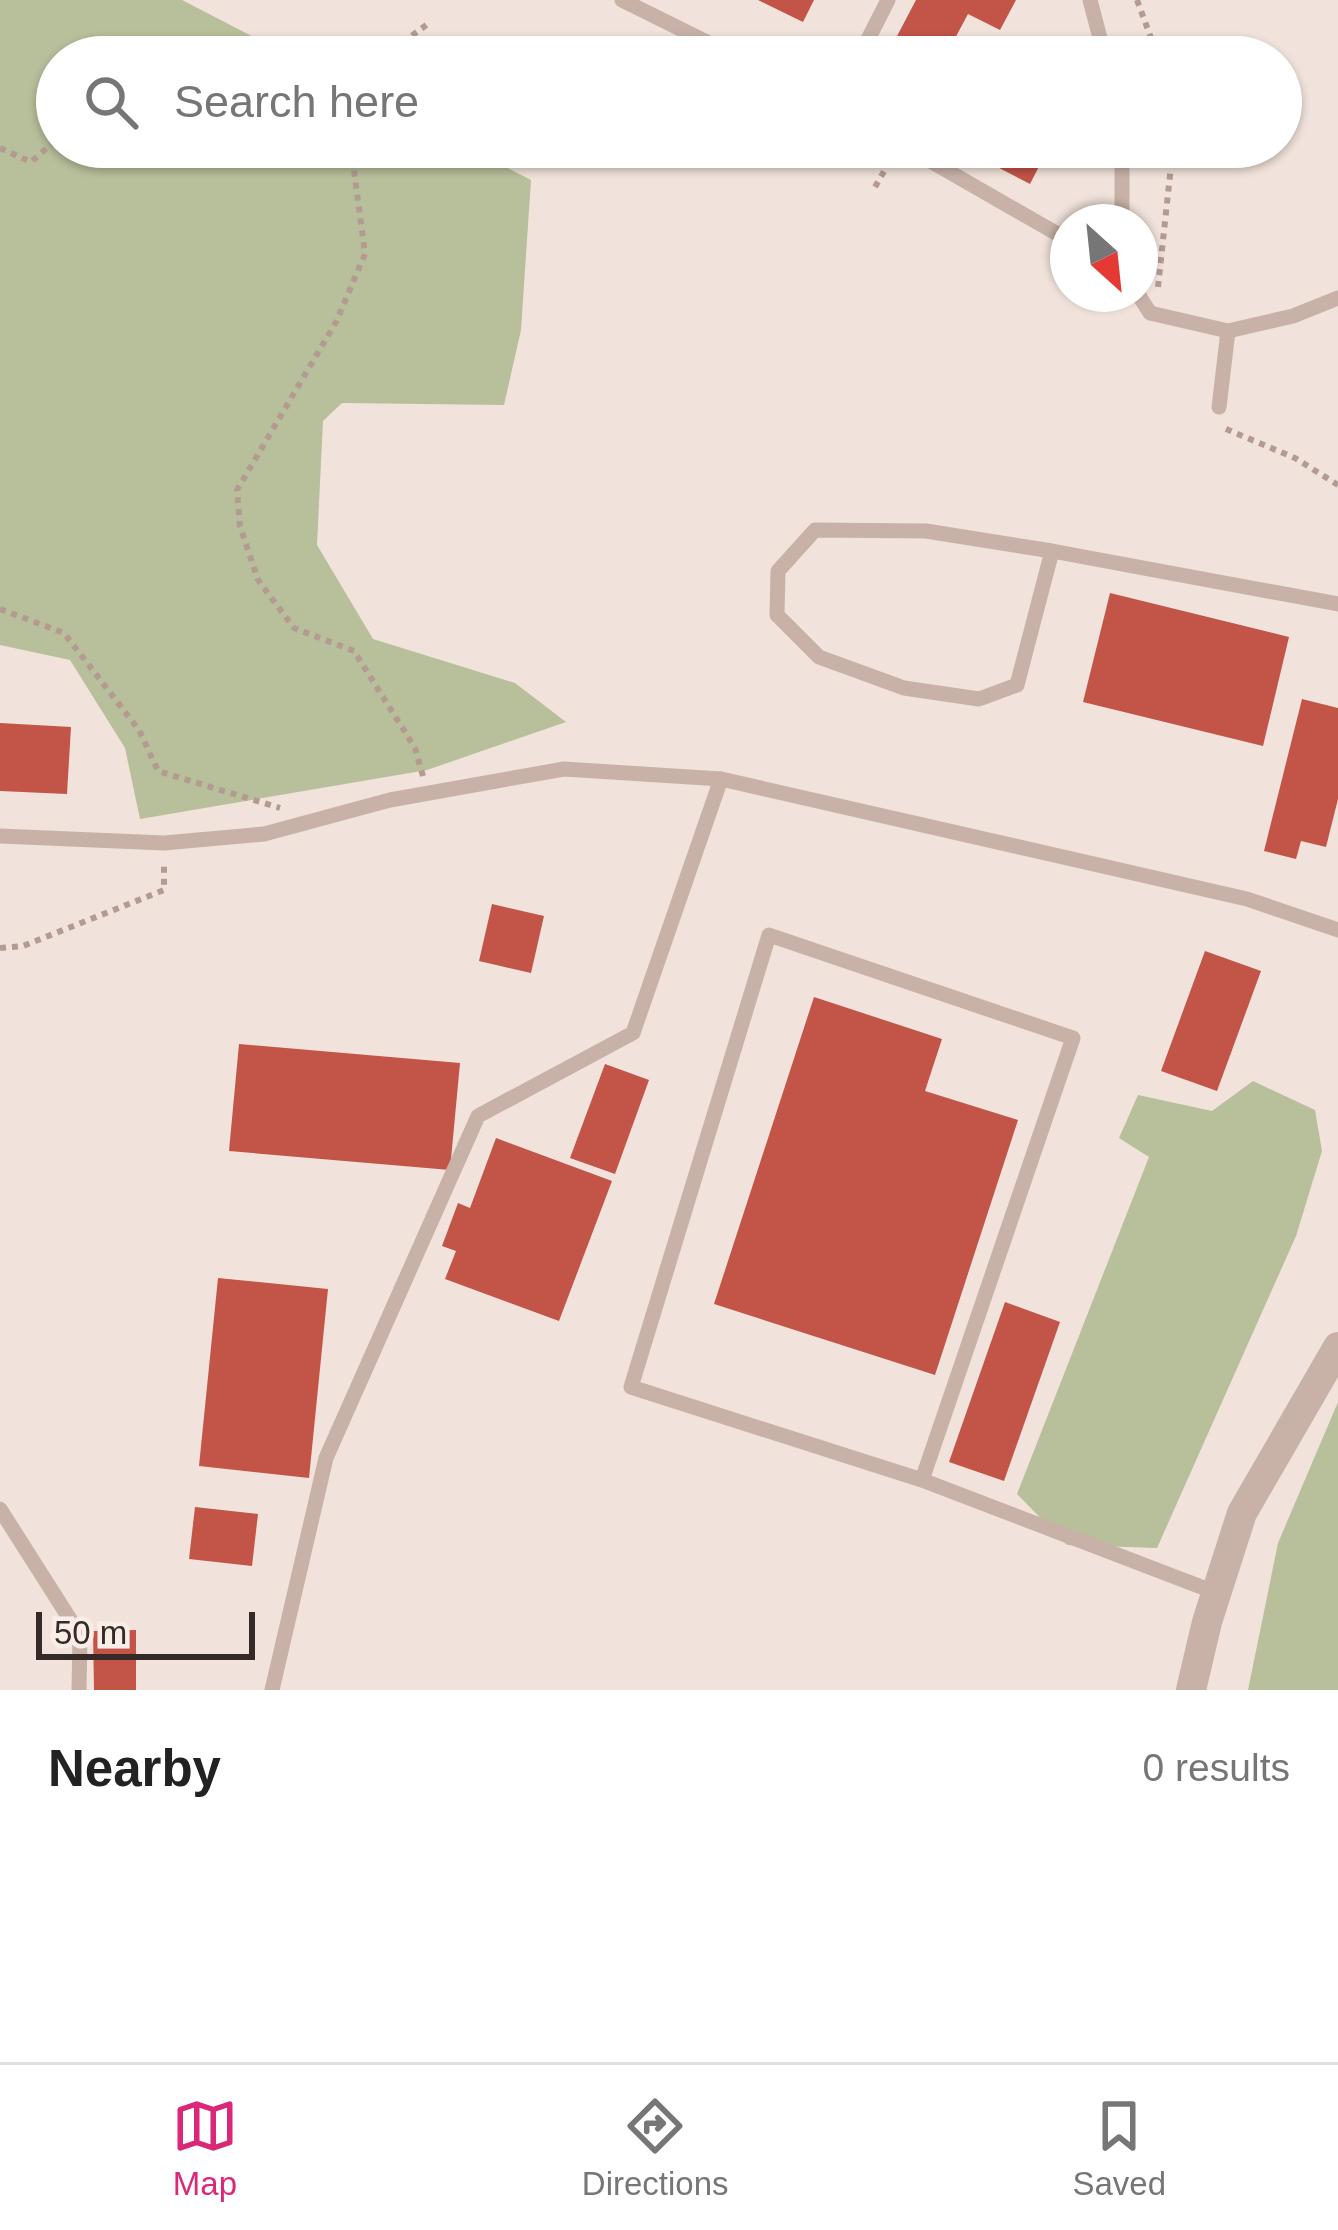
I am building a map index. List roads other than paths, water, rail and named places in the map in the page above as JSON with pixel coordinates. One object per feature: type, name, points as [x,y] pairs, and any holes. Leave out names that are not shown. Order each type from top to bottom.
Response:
[{"type":"street","points":[[1192,1690],[1242,1513],[1338,1347]]},
{"type":"lane","points":[[622,0],[695,36]]},
{"type":"lane","points":[[869,36],[887,0]]},
{"type":"lane","points":[[1090,0],[1100,36]]},
{"type":"lane","points":[[939,168],[1050,230]]},
{"type":"lane","points":[[1122,168],[1123,204]]},
{"type":"lane","points":[[1149,312],[1228,331],[1293,316],[1338,298]]},
{"type":"lane","points":[[1219,407],[1228,331]]},
{"type":"lane","points":[[1052,551],[1017,685],[979,699],[904,688],[819,657],[777,615],[778,571],[814,530],[926,531],[1052,551],[1338,604]]},
{"type":"lane","points":[[0,836],[164,843],[264,834],[390,800],[564,769],[721,779],[1247,899],[1338,930]]},
{"type":"lane","points":[[272,1690],[326,1458],[478,1116],[633,1033],[721,779]]},
{"type":"lane","points":[[922,1480],[1073,1038],[770,935],[631,1387],[922,1480],[1217,1592]]},
{"type":"lane","points":[[0,1509],[80,1635],[79,1690]]}]
